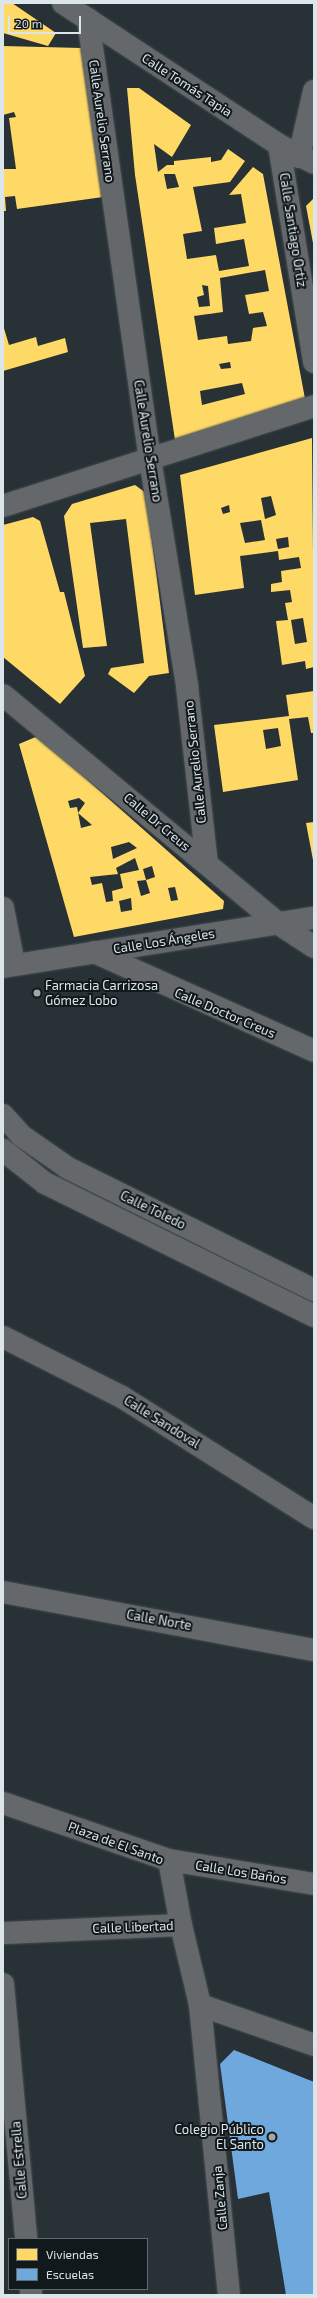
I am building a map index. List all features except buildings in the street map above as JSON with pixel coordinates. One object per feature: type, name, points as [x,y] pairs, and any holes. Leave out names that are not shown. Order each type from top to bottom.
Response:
[{"type":"street","name":"Calle Tomás Tapia","points":[[63,3],[279,145],[306,160]]},
{"type":"street","name":"Calle Aurelio Serrano","points":[[88,20],[150,459],[187,686],[206,863]]},
{"type":"street","points":[[306,160],[314,91]]},
{"type":"street","name":"Calle Santiago Ortiz","points":[[279,145],[314,362]]},
{"type":"street","points":[[3,506],[314,406]]},
{"type":"street","name":"Calle Dr Creus","points":[[3,695],[279,924],[314,947]]},
{"type":"street","points":[[3,908],[7,968]]},
{"type":"street","name":"Calle Los Ángeles","points":[[7,968],[94,952],[314,918]]},
{"type":"street","name":"Calle Doctor Creus","points":[[94,952],[314,1050]]},
{"type":"street","name":"Calle Toledo","points":[[3,1115],[22,1136],[68,1168],[314,1290]]},
{"type":"street","name":"Calle Toledo","points":[[3,1150],[45,1183],[314,1316]]},
{"type":"street","name":"Calle Sandoval","points":[[3,1337],[122,1397],[314,1518]]},
{"type":"street","name":"Calle Norte","points":[[3,1592],[314,1650]]},
{"type":"street","name":"Plaza de El Santo","points":[[3,1803],[169,1860],[180,1926]]},
{"type":"street","name":"Calle Los Baños","points":[[169,1860],[314,1884]]},
{"type":"street","name":"Calle Libertad","points":[[3,1933],[180,1926],[200,2005]]},
{"type":"street","name":"Calle Estrella","points":[[3,1984],[26,2238]]},
{"type":"street","points":[[200,2005],[314,2045]]},
{"type":"street","name":"Calle Zanja","points":[[200,2005],[229,2295]]},
{"type":"place","name":"Farmacia Carrizosa Gómez Lobo","points":[[37,993]]},
{"type":"place","name":"Colegio Público El Santo","points":[[272,2137]]}]
